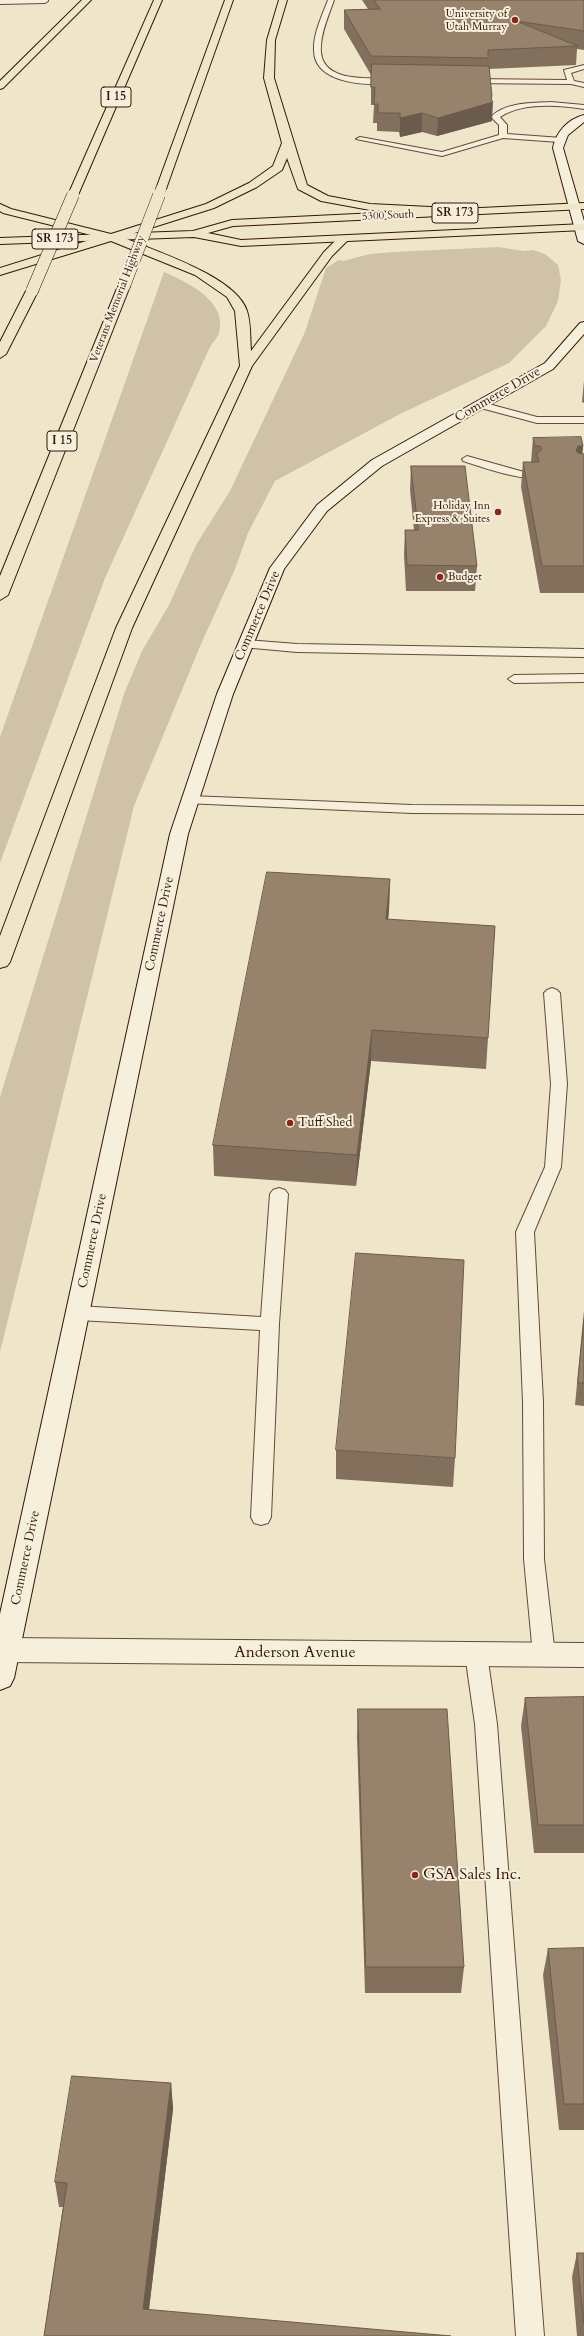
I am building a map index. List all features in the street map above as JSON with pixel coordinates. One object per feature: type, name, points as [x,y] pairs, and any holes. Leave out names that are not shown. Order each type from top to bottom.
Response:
[{"type":"main road","points":[[0,86],[87,0]]},
{"type":"main road","name":"I 15","points":[[0,354],[32,291],[158,0]]},
{"type":"main road","name":"Veterans Memorial Highway","points":[[0,596],[124,286],[161,189],[229,0]]},
{"type":"main road","points":[[283,0],[271,40],[269,78],[287,143],[302,187],[326,199],[370,207],[471,212]]},
{"type":"main road","points":[[0,272],[210,206],[253,185],[278,168],[287,143]]},
{"type":"main road","name":"5300 South","points":[[194,234],[232,223],[579,206]]},
{"type":"main road","points":[[0,207],[7,211],[110,237],[199,273],[232,295],[241,312],[246,366]]},
{"type":"main road","name":"5300 South","points":[[0,241],[194,234],[241,243],[582,227]]},
{"type":"main road","points":[[0,962],[124,628],[246,366],[328,254],[344,238]]},
{"type":"street","points":[[584,118],[567,128],[559,140],[558,148],[579,206],[584,241]]},
{"type":"street","name":"Commerce Drive","points":[[0,1678],[178,842],[190,800],[225,694],[277,568],[322,508],[377,463],[549,366],[584,326]]},
{"type":"street","name":"Anderson Avenue","points":[[6,1650],[584,1656]]},
{"type":"lane","points":[[331,0],[323,21],[317,49],[319,61],[329,73],[339,78],[405,80]]},
{"type":"lane","points":[[0,2],[45,1]]},
{"type":"lane","points":[[571,82],[567,72],[584,67]]},
{"type":"lane","points":[[460,80],[571,82],[584,85]]},
{"type":"lane","points":[[503,136],[503,125],[495,117],[508,110],[557,102],[584,107]]},
{"type":"lane","points":[[360,140],[442,154],[503,136],[559,140]]},
{"type":"lane","points":[[481,405],[537,420],[584,420]]},
{"type":"lane","points":[[467,459],[524,475],[534,475]]},
{"type":"lane","points":[[246,644],[297,648],[584,653]]},
{"type":"lane","points":[[514,679],[584,678]]},
{"type":"lane","points":[[190,800],[412,809],[584,810]]},
{"type":"lane","points":[[544,1655],[534,1559],[533,1402],[525,1232],[553,1167],[559,1084],[552,993]]},
{"type":"lane","points":[[262,1517],[270,1324],[279,1194]]},
{"type":"lane","points":[[78,1313],[270,1324]]},
{"type":"lane","points":[[476,1654],[486,1724],[530,2336]]},
{"type":"shaded area","points":[[498,247],[524,251],[533,250],[545,254],[558,265],[561,280],[558,301],[546,326],[509,363],[400,414],[275,481],[248,533],[235,569],[201,644],[134,806],[0,1352],[0,1097],[124,694],[142,651],[169,605],[196,545],[230,491],[305,332],[326,268],[339,260],[343,261],[370,254]]},
{"type":"shaded area","points":[[164,272],[194,287],[212,302],[217,311],[220,322],[219,333],[209,349],[105,578],[0,863],[0,737]]},
{"type":"building","points":[[374,0],[584,0],[584,31],[516,21],[578,46],[488,50],[488,58],[371,56],[344,10],[380,9]]},
{"type":"building","points":[[372,64],[489,66],[491,99],[493,102],[438,118],[422,113],[400,118],[400,113],[378,113],[378,104],[374,104],[375,87],[371,87]]},
{"type":"building","points":[[581,437],[583,446],[578,446],[576,451],[584,454],[584,566],[542,566],[523,462],[539,462],[537,454],[542,449],[540,446],[535,446],[533,438]]},
{"type":"building","points":[[411,466],[465,466],[477,566],[407,565],[405,530],[418,530]]},
{"type":"building","points":[[267,872],[390,879],[386,919],[495,926],[488,1038],[372,1030],[357,1155],[213,1145]]},
{"type":"building","points":[[356,1253],[464,1260],[455,1458],[336,1450]]},
{"type":"building","points":[[584,1319],[584,1383],[578,1383]]},
{"type":"building","points":[[584,1697],[584,1825],[538,1825],[525,1698]]},
{"type":"building","points":[[358,1709],[447,1709],[464,1967],[366,1967]]},
{"type":"building","points":[[584,1948],[584,2104],[564,2104],[548,1949]]},
{"type":"building","points":[[72,2076],[171,2083],[143,2309],[451,2336],[44,2336],[67,2183],[55,2182]]},
{"type":"building","points":[[577,2253],[584,2253],[584,2324]]},
{"type":"place","name":"University of Utah Murray","points":[[515,20]]},
{"type":"place","name":"Holiday Inn Express & Suites","points":[[498,512]]},
{"type":"place","name":"Budget","points":[[440,577]]},
{"type":"place","name":"Tuff Shed","points":[[290,1123]]},
{"type":"place","name":"GSA Sales Inc.","points":[[415,1875]]}]
